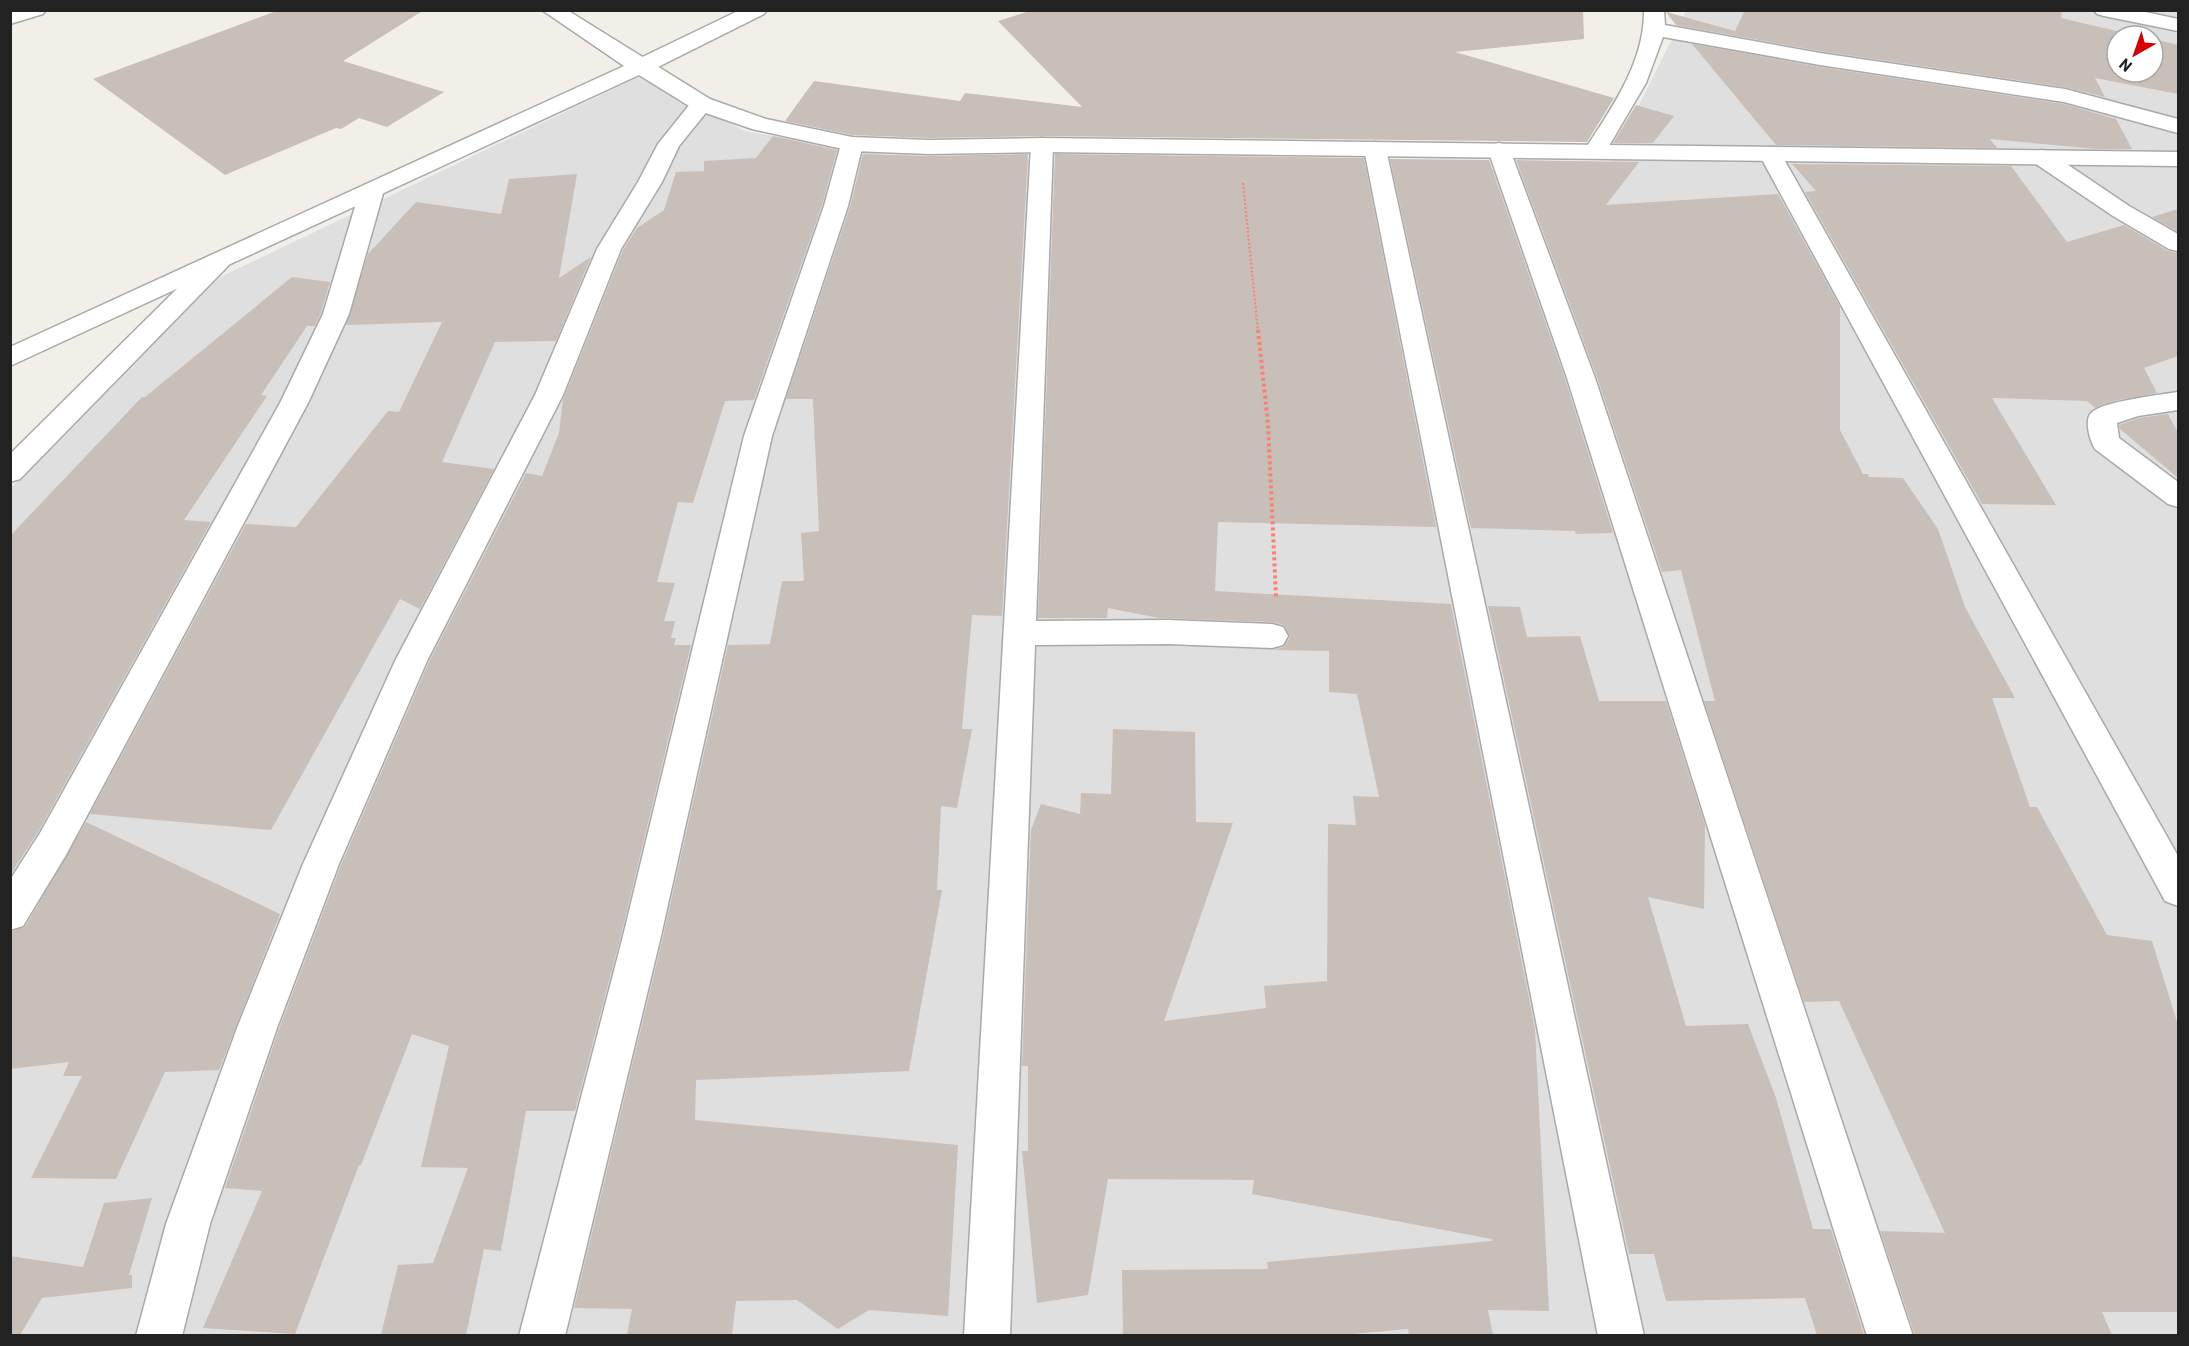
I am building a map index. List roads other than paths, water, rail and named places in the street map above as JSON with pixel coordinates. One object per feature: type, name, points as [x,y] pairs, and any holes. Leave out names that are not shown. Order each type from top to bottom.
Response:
[{"type":"street","points":[[10,18],[36,10]]},
{"type":"street","points":[[552,10],[702,104],[760,124],[852,144],[929,147],[1042,145],[2178,159]]},
{"type":"street","points":[[10,358],[640,67],[757,10]]},
{"type":"street","points":[[2104,10],[2178,25]]},
{"type":"street","points":[[1595,151],[1621,111],[1644,65],[1654,20],[1820,58],[2065,96],[2178,126]]},
{"type":"street","points":[[159,1335],[188,1224],[257,1028],[335,832],[411,661],[549,395],[609,249],[650,182],[669,144],[702,104]]},
{"type":"street","points":[[542,1335],[642,936],[758,436],[836,206],[852,144]]},
{"type":"street","points":[[987,1335],[1042,145]]},
{"type":"street","points":[[1375,149],[1621,1335]]},
{"type":"street","points":[[1498,150],[1581,378],[1890,1335]]},
{"type":"street","points":[[1770,154],[2178,890]]},
{"type":"street","points":[[2042,157],[2121,211],[2178,244]]},
{"type":"street","points":[[10,914],[53,844],[294,402],[336,314],[372,190]]},
{"type":"street","points":[[10,472],[218,262]]},
{"type":"street","points":[[2178,401],[2135,407],[2102,418],[2105,442],[2178,497]]},
{"type":"street","points":[[1020,633],[1167,632],[1272,636]]}]
